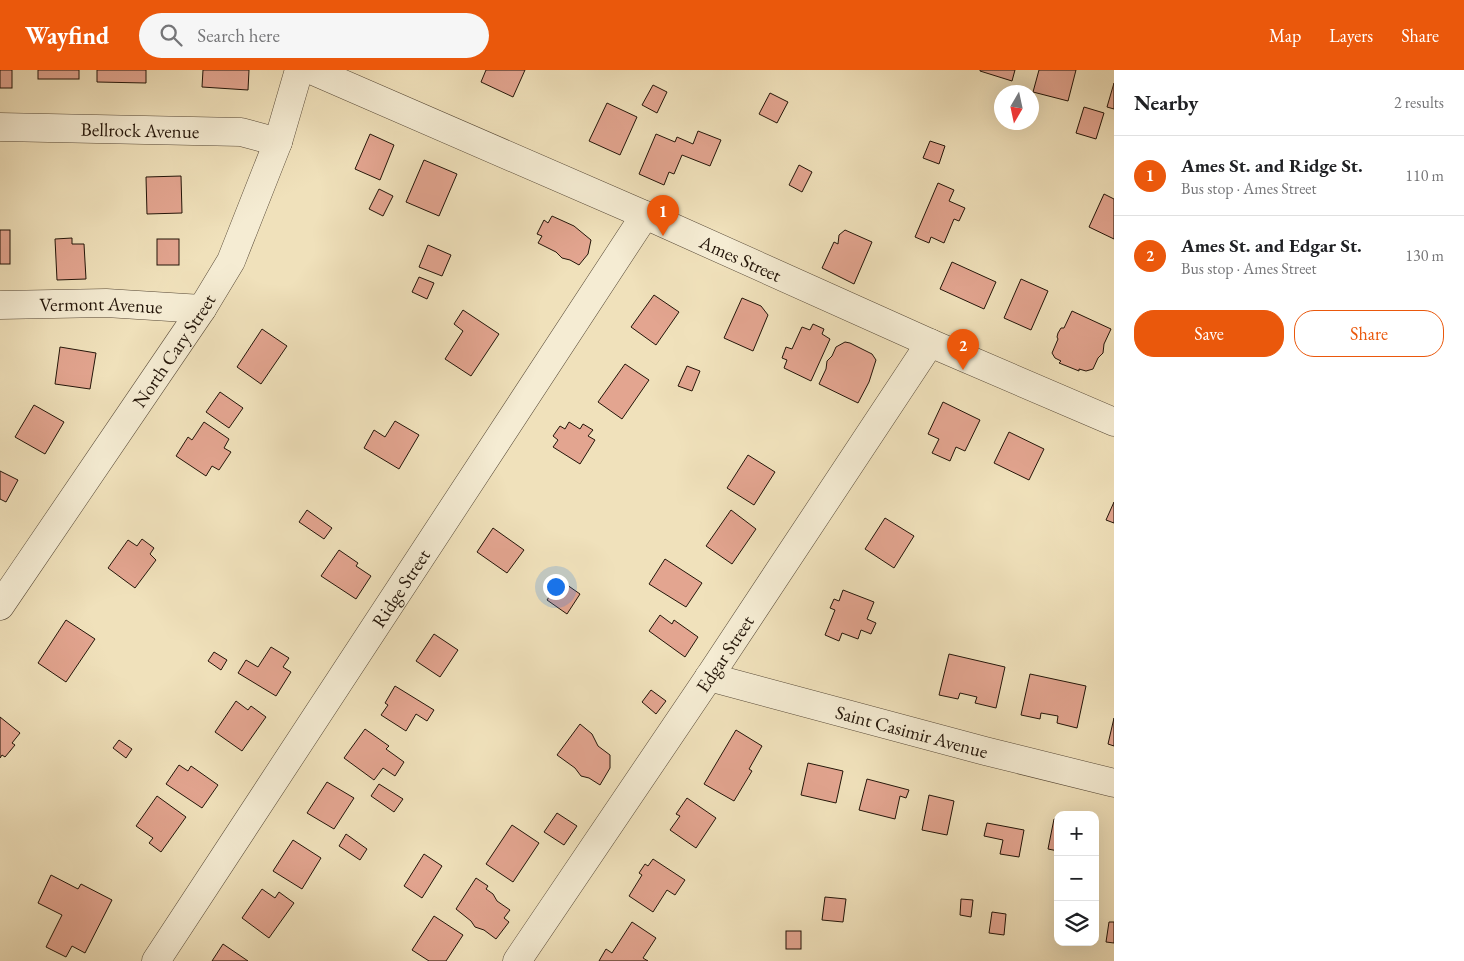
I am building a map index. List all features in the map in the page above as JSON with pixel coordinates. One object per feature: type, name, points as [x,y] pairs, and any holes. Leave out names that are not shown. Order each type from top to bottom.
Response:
[{"type":"street","name":"North Cary Street","points":[[0,606],[202,309],[231,261],[278,142],[299,70]]},
{"type":"street","name":"Ames Street","points":[[311,70],[645,215],[930,343],[1112,416]]},
{"type":"street","name":"Bellrock Avenue","points":[[0,127],[241,132],[278,142]]},
{"type":"street","name":"Ridge Street","points":[[156,961],[645,215]]},
{"type":"street","name":"Vermont Avenue","points":[[0,305],[106,303],[202,309]]},
{"type":"street","name":"Edgar Street","points":[[517,961],[930,343]]},
{"type":"street","name":"Saint Casimir Avenue","points":[[709,676],[985,751],[1114,783]]},
{"type":"building","points":[[0,70],[12,70],[12,88],[0,88]]},
{"type":"building","points":[[38,70],[79,70],[79,79],[38,79]]},
{"type":"building","points":[[97,70],[146,70],[146,83],[97,82]]},
{"type":"building","points":[[203,70],[249,70],[248,90],[202,87]]},
{"type":"building","points":[[486,70],[525,70],[513,97],[481,82]]},
{"type":"building","points":[[980,70],[1015,70],[1012,81]]},
{"type":"building","points":[[1039,70],[1076,70],[1068,101],[1039,94],[1039,85],[1035,85]]},
{"type":"building","points":[[1114,83],[1114,109],[1107,107]]},
{"type":"building","points":[[653,85],[667,92],[657,113],[642,105]]},
{"type":"building","points":[[770,93],[788,102],[777,123],[759,114]]},
{"type":"building","points":[[607,103],[637,117],[620,155],[589,141]]},
{"type":"building","points":[[1084,107],[1104,113],[1096,139],[1076,133]]},
{"type":"building","points":[[698,131],[721,140],[710,166],[682,155],[674,174],[669,172],[664,185],[639,174],[656,134],[675,142],[677,137],[693,144]]},
{"type":"building","points":[[370,134],[394,145],[380,180],[355,169]]},
{"type":"building","points":[[930,141],[945,146],[939,164],[923,158]]},
{"type":"building","points":[[424,160],[457,174],[439,216],[406,202]]},
{"type":"building","points":[[799,165],[812,172],[802,192],[789,185]]},
{"type":"building","points":[[181,176],[182,213],[147,214],[146,177]]},
{"type":"building","points":[[938,183],[954,190],[949,201],[965,208],[959,221],[954,219],[944,243],[931,237],[929,243],[915,237]]},
{"type":"building","points":[[379,189],[393,196],[383,216],[369,209]]},
{"type":"building","points":[[1104,194],[1114,199],[1114,239],[1089,227]]},
{"type":"building","points":[[552,216],[574,226],[591,240],[588,254],[579,265],[562,258],[556,252],[538,243],[542,236],[537,234],[544,220],[548,223]]},
{"type":"building","points":[[0,230],[10,230],[10,264],[0,264]]},
{"type":"building","points":[[845,230],[872,242],[854,284],[822,268],[834,242],[838,244],[839,235]]},
{"type":"building","points":[[72,238],[72,244],[84,244],[86,279],[57,280],[55,239]]},
{"type":"building","points":[[157,239],[179,239],[179,265],[157,265]]},
{"type":"building","points":[[428,245],[451,255],[442,276],[419,267]]},
{"type":"building","points":[[952,262],[996,282],[984,309],[940,289]]},
{"type":"building","points":[[419,277],[434,283],[427,299],[412,292]]},
{"type":"building","points":[[1021,279],[1048,291],[1031,330],[1004,318]]},
{"type":"building","points":[[654,295],[679,312],[656,345],[631,327]]},
{"type":"building","points":[[742,298],[761,306],[768,315],[753,351],[724,338]]},
{"type":"building","points":[[463,310],[499,334],[471,376],[445,359],[463,331],[454,324]]},
{"type":"building","points":[[1072,311],[1111,329],[1104,344],[1103,353],[1098,358],[1093,369],[1086,371],[1079,369],[1079,371],[1059,363],[1061,361],[1055,358],[1052,353],[1058,339],[1058,333],[1061,328],[1064,328]]},
{"type":"building","points":[[813,324],[824,329],[822,334],[830,339],[811,381],[784,368],[787,360],[782,358],[786,347],[792,349],[802,327],[810,330]]},
{"type":"building","points":[[262,329],[287,346],[261,384],[237,367]]},
{"type":"building","points":[[845,342],[872,354],[876,360],[869,382],[858,403],[819,384],[826,369],[827,361],[832,356],[836,347]]},
{"type":"building","points":[[60,347],[96,353],[90,389],[55,384]]},
{"type":"building","points":[[625,364],[649,380],[622,419],[598,402]]},
{"type":"building","points":[[687,366],[700,371],[692,391],[678,386]]},
{"type":"building","points":[[220,392],[243,408],[229,428],[206,412]]},
{"type":"building","points":[[943,402],[980,420],[965,451],[956,447],[950,461],[932,453],[939,439],[928,434]]},
{"type":"building","points":[[34,405],[64,422],[45,454],[15,437]]},
{"type":"building","points":[[395,421],[419,435],[399,469],[364,448],[374,430],[385,437]]},
{"type":"building","points":[[204,422],[229,439],[224,448],[231,452],[219,470],[212,466],[206,476],[176,456],[188,437],[192,440]]},
{"type":"building","points":[[569,422],[580,429],[583,424],[593,430],[588,436],[595,440],[580,464],[553,447],[558,440],[553,436],[560,426],[565,429]]},
{"type":"building","points":[[1009,432],[1044,449],[1029,480],[994,463]]},
{"type":"building","points":[[748,455],[775,472],[754,505],[727,488]]},
{"type":"building","points":[[0,471],[18,480],[6,502],[0,499]]},
{"type":"building","points":[[1114,502],[1114,523],[1106,520]]},
{"type":"building","points":[[307,510],[332,528],[324,539],[299,522]]},
{"type":"building","points":[[731,510],[756,529],[732,564],[706,546]]},
{"type":"building","points":[[885,518],[914,536],[894,568],[865,549]]},
{"type":"building","points":[[493,528],[524,550],[507,573],[477,552]]},
{"type":"building","points":[[142,539],[154,548],[150,554],[156,560],[135,588],[108,568],[128,540],[137,546]]},
{"type":"building","points":[[339,550],[358,563],[356,566],[371,576],[356,599],[321,576]]},
{"type":"building","points":[[665,559],[702,583],[686,607],[649,584]]},
{"type":"building","points":[[560,580],[580,594],[567,614],[547,600]]},
{"type":"building","points":[[843,590],[874,602],[867,619],[876,623],[871,634],[861,630],[858,639],[842,633],[839,641],[825,635],[835,610],[830,608],[834,599],[839,601]]},
{"type":"building","points":[[660,615],[672,624],[674,620],[698,637],[685,657],[649,631]]},
{"type":"building","points":[[66,620],[95,639],[66,682],[38,663]]},
{"type":"building","points":[[434,634],[458,650],[440,677],[416,661]]},
{"type":"building","points":[[271,647],[289,658],[283,667],[291,672],[276,696],[238,673],[246,660],[258,667]]},
{"type":"building","points":[[214,652],[227,660],[221,670],[208,661]]},
{"type":"building","points":[[949,654],[1005,667],[996,708],[975,703],[977,697],[960,693],[958,699],[939,695]]},
{"type":"building","points":[[1030,674],[1086,686],[1077,728],[1057,723],[1058,716],[1041,713],[1040,719],[1021,715]]},
{"type":"building","points":[[395,686],[434,710],[427,721],[416,714],[406,731],[381,715],[388,705],[385,703]]},
{"type":"building","points":[[651,690],[666,701],[656,714],[642,702]]},
{"type":"building","points":[[236,701],[248,710],[251,706],[266,717],[242,751],[215,732]]},
{"type":"building","points":[[0,717],[20,733],[12,743],[15,745],[5,757],[2,755],[0,758]]},
{"type":"building","points":[[1114,718],[1114,746],[1108,744]]},
{"type":"building","points":[[580,724],[592,734],[598,746],[610,755],[610,768],[600,785],[589,778],[581,776],[575,768],[557,755]]},
{"type":"building","points":[[365,729],[389,746],[386,749],[404,762],[395,776],[383,768],[374,780],[344,758]]},
{"type":"building","points":[[736,730],[762,746],[749,769],[752,771],[734,801],[704,784]]},
{"type":"building","points":[[119,740],[132,749],[126,758],[113,748]]},
{"type":"building","points":[[808,763],[843,771],[836,803],[801,795]]},
{"type":"building","points":[[179,765],[188,771],[191,766],[218,785],[202,808],[166,784]]},
{"type":"building","points":[[867,779],[909,790],[906,798],[900,796],[895,819],[859,810]]},
{"type":"building","points":[[327,782],[354,798],[334,829],[307,813]]},
{"type":"building","points":[[379,784],[403,799],[394,812],[371,796]]},
{"type":"building","points":[[929,795],[954,801],[947,835],[922,830]]},
{"type":"building","points":[[157,796],[186,817],[161,852],[149,843],[153,838],[136,826]]},
{"type":"building","points":[[687,798],[716,818],[696,848],[670,830],[680,816],[676,814]]},
{"type":"building","points":[[557,813],[577,826],[564,845],[544,832]]},
{"type":"building","points":[[1054,819],[1054,850],[1048,849]]},
{"type":"building","points":[[987,823],[1024,830],[1019,857],[1000,854],[1003,840],[984,836]]},
{"type":"building","points":[[512,825],[539,843],[513,882],[486,864]]},
{"type":"building","points":[[346,834],[367,849],[360,860],[339,846]]},
{"type":"building","points":[[293,840],[321,858],[302,889],[273,871]]},
{"type":"building","points":[[424,854],[442,866],[422,898],[404,886]]},
{"type":"building","points":[[653,859],[685,880],[675,895],[667,890],[653,912],[629,896],[642,875],[639,873],[645,864],[648,866]]},
{"type":"building","points":[[51,875],[78,889],[81,884],[112,900],[85,953],[72,946],[66,957],[46,947],[62,915],[38,903]]},
{"type":"building","points":[[476,878],[488,886],[486,889],[493,894],[497,901],[510,910],[504,918],[509,922],[496,939],[484,930],[475,927],[471,921],[456,909]]},
{"type":"building","points":[[262,889],[275,898],[279,892],[294,903],[269,938],[242,918]]},
{"type":"building","points":[[825,897],[846,899],[843,922],[822,920]]},
{"type":"building","points":[[961,899],[973,900],[971,917],[960,915]]},
{"type":"building","points":[[992,912],[1006,914],[1004,935],[989,933]]},
{"type":"building","points":[[434,916],[463,935],[446,961],[429,961],[412,950]]},
{"type":"building","points":[[632,922],[656,938],[643,958],[648,961],[599,961],[606,949],[612,953]]},
{"type":"building","points":[[1109,922],[1114,922],[1114,943],[1106,942]]},
{"type":"building","points":[[786,931],[801,931],[801,949],[786,949]]},
{"type":"building","points":[[223,944],[248,961],[212,961]]},
{"type":"place","name":"Ames St. and Ridge St.","points":[[663,236]]},
{"type":"place","name":"Ames St. and Edgar St.","points":[[963,370]]}]
